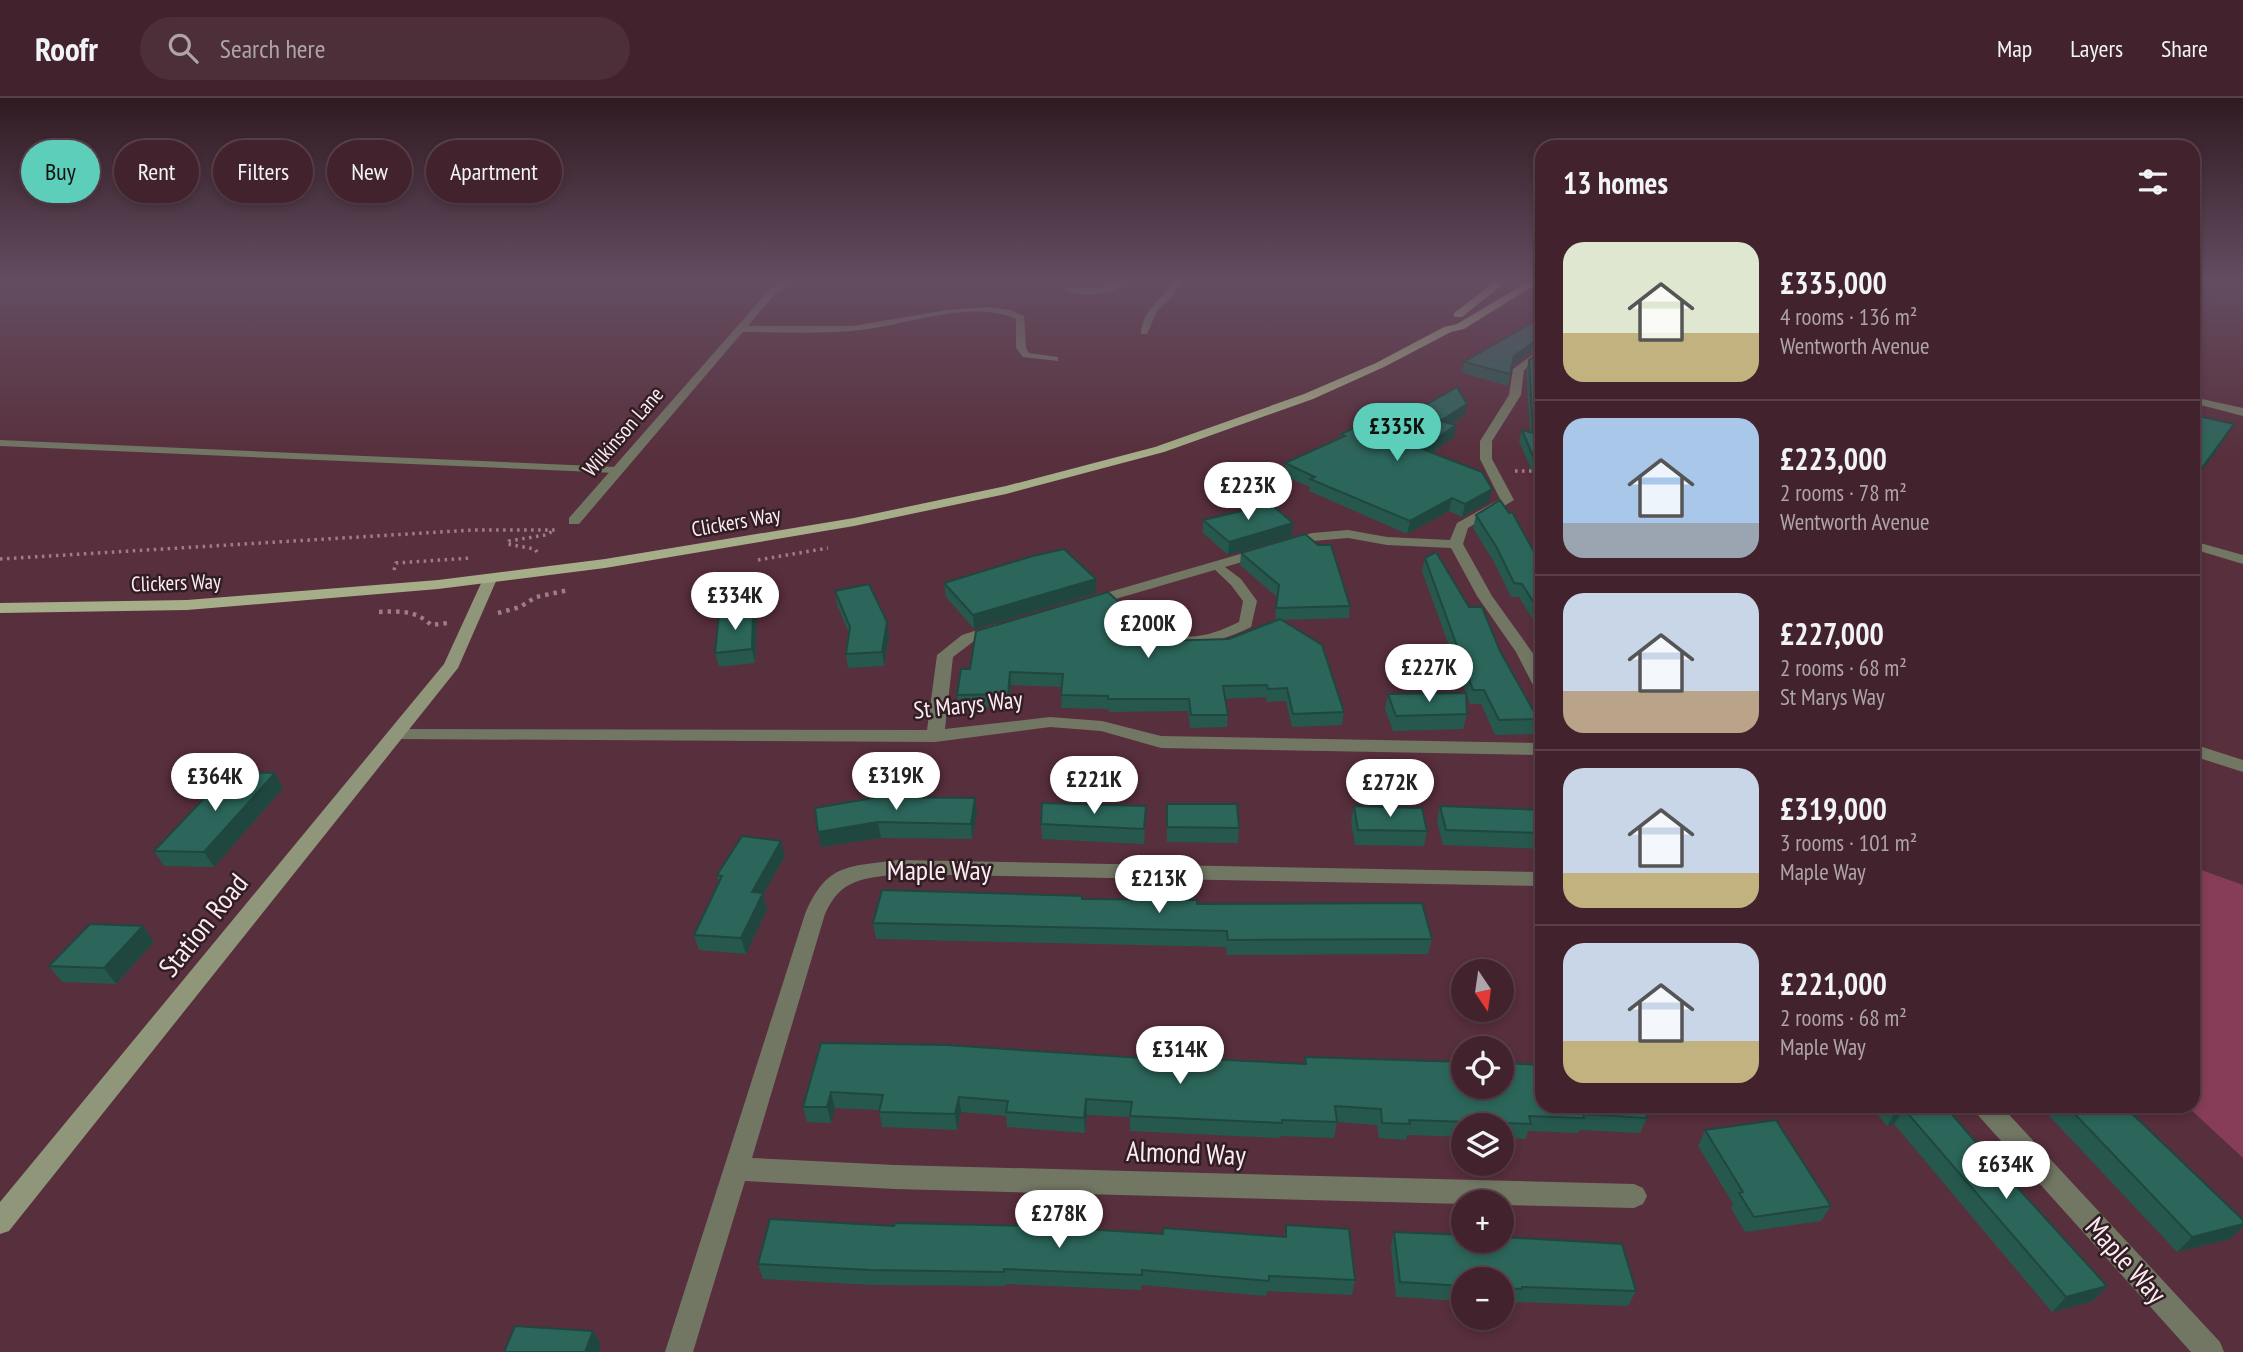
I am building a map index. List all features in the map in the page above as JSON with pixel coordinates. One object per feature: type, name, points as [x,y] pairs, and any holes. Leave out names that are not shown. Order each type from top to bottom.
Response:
[{"type":"main road","name":"Clickers Way","points":[[0,608],[185,605],[490,579],[724,547],[944,504],[1079,471],[1212,431],[1343,382],[1427,340]]},
{"type":"street","name":"Wilkinson Lane","points":[[574,521],[616,470],[734,340]]},
{"type":"street","points":[[1455,544],[1462,526],[1507,500],[1486,459],[1486,440],[1515,394],[1519,369],[1535,358]]},
{"type":"street","points":[[2200,402],[2243,412]]},
{"type":"street","points":[[1080,605],[1312,537],[1348,534],[1387,541],[1455,544]]},
{"type":"street","points":[[1455,544],[1535,673]]},
{"type":"street","points":[[2200,547],[2243,560]]},
{"type":"street","name":"Station Road","points":[[0,1222],[452,665],[490,579]]},
{"type":"street","points":[[935,736],[945,655],[968,638],[1005,627]]},
{"type":"street","name":"St Marys Way","points":[[396,734],[935,736],[1050,722],[1102,726],[1161,742],[1535,749]]},
{"type":"street","points":[[2200,752],[2243,765]]},
{"type":"street","name":"Maple Way","points":[[680,1352],[815,914],[825,891],[849,874],[898,867],[1535,879]]},
{"type":"street","name":"Maple Way","points":[[1991,1113],[2210,1352]]},
{"type":"street","name":"Almond Way","points":[[736,1169],[902,1178],[1634,1196]]},
{"type":"lane","points":[[1021,340],[1021,348],[1026,355],[1055,359]]},
{"type":"lane","points":[[0,443],[616,470]]},
{"type":"lane","points":[[1145,627],[1160,637],[1184,641],[1221,637],[1246,624],[1251,601],[1236,582],[1217,565]]},
{"type":"path","points":[[537,553],[535,549],[507,544],[509,541],[545,536],[574,521]]},
{"type":"path","points":[[0,559],[473,530],[556,530]]},
{"type":"shaded area","points":[[2200,870],[2243,885],[2243,1158],[2195,1113],[2200,1113]]},
{"type":"building","points":[[1503,340],[1535,340],[1535,342],[1514,356],[1510,374],[1464,362]]},
{"type":"building","points":[[1535,356],[1535,461],[1522,430],[1533,433],[1529,360]]},
{"type":"building","points":[[1457,387],[1467,404],[1440,421],[1456,425],[1422,449],[1482,472],[1492,489],[1465,504],[1452,498],[1410,521],[1310,479],[1315,477],[1285,463],[1345,436],[1341,434],[1380,416],[1396,422]]},
{"type":"building","points":[[2200,416],[2234,424],[2200,470]]},
{"type":"building","points":[[1500,500],[1509,513],[1512,512],[1535,553],[1535,604],[1522,584],[1514,583],[1497,548],[1476,515]]},
{"type":"building","points":[[1267,501],[1293,523],[1229,542],[1203,520],[1250,509]]},
{"type":"building","points":[[1305,534],[1318,545],[1331,545],[1350,606],[1276,608],[1279,585],[1241,553]]},
{"type":"building","points":[[1064,549],[1096,579],[973,615],[944,583],[1033,556]]},
{"type":"building","points":[[1436,552],[1469,607],[1482,607],[1500,651],[1535,714],[1535,719],[1499,720],[1484,690],[1473,690],[1425,558]]},
{"type":"building","points":[[869,584],[887,622],[882,652],[846,654],[850,627],[835,591]]},
{"type":"building","points":[[1108,592],[1160,641],[1229,639],[1280,619],[1322,645],[1344,712],[1293,714],[1287,688],[1268,689],[1267,685],[1223,686],[1228,715],[1191,715],[1189,699],[1108,699],[1108,696],[1061,695],[1063,674],[1010,672],[1008,694],[957,695],[961,669],[970,669],[976,631]]},
{"type":"building","points":[[753,610],[752,649],[715,653],[719,614]]},
{"type":"building","points":[[1466,693],[1467,714],[1396,716],[1388,694]]},
{"type":"building","points":[[229,772],[275,773],[204,852],[154,851]]},
{"type":"building","points":[[879,797],[975,798],[971,824],[878,822],[818,832],[815,808]]},
{"type":"building","points":[[1042,803],[1146,806],[1144,829],[1041,824]]},
{"type":"building","points":[[1167,804],[1237,804],[1239,828],[1167,827]]},
{"type":"building","points":[[1354,806],[1422,808],[1427,831],[1358,830]]},
{"type":"building","points":[[1440,806],[1535,810],[1535,833],[1446,830]]},
{"type":"building","points":[[742,836],[781,841],[752,892],[763,893],[741,938],[694,935],[722,876],[717,875]]},
{"type":"building","points":[[882,890],[1082,896],[1082,899],[1197,900],[1197,904],[1422,903],[1432,939],[1228,940],[1227,931],[873,923]]},
{"type":"building","points":[[90,924],[143,926],[104,968],[49,966]]},
{"type":"building","points":[[821,1043],[946,1045],[1188,1061],[1188,1058],[1306,1064],[1305,1057],[1451,1062],[1451,1099],[1514,1099],[1514,1064],[1535,1065],[1535,1113],[1645,1113],[1647,1118],[1583,1114],[1584,1118],[1529,1116],[1531,1124],[1514,1123],[1514,1113],[1451,1113],[1451,1121],[1409,1120],[1410,1124],[1382,1123],[1381,1109],[1335,1106],[1337,1122],[1282,1120],[1282,1123],[1130,1116],[1132,1102],[1086,1099],[1084,1118],[1006,1112],[1008,1101],[959,1097],[955,1114],[879,1112],[883,1095],[831,1092],[827,1107],[803,1107]]},
{"type":"building","points":[[1907,1113],[1951,1113],[2107,1286],[2066,1297]]},
{"type":"building","points":[[2074,1113],[2131,1113],[2243,1220],[2243,1224],[2192,1237]]},
{"type":"building","points":[[1776,1120],[1831,1206],[1754,1217],[1739,1193],[1743,1192],[1705,1130]]},
{"type":"building","points":[[770,1219],[894,1226],[895,1223],[1035,1226],[1163,1234],[1163,1228],[1286,1237],[1286,1225],[1349,1229],[1355,1280],[1269,1276],[1269,1281],[1142,1270],[1142,1275],[1004,1269],[1004,1272],[870,1270],[758,1264]]},
{"type":"building","points":[[1394,1232],[1451,1234],[1451,1253],[1514,1253],[1514,1238],[1622,1244],[1636,1291],[1514,1289],[1514,1267],[1451,1267],[1451,1285],[1400,1282]]},
{"type":"building","points":[[515,1326],[593,1331],[585,1352],[504,1352]]}]
